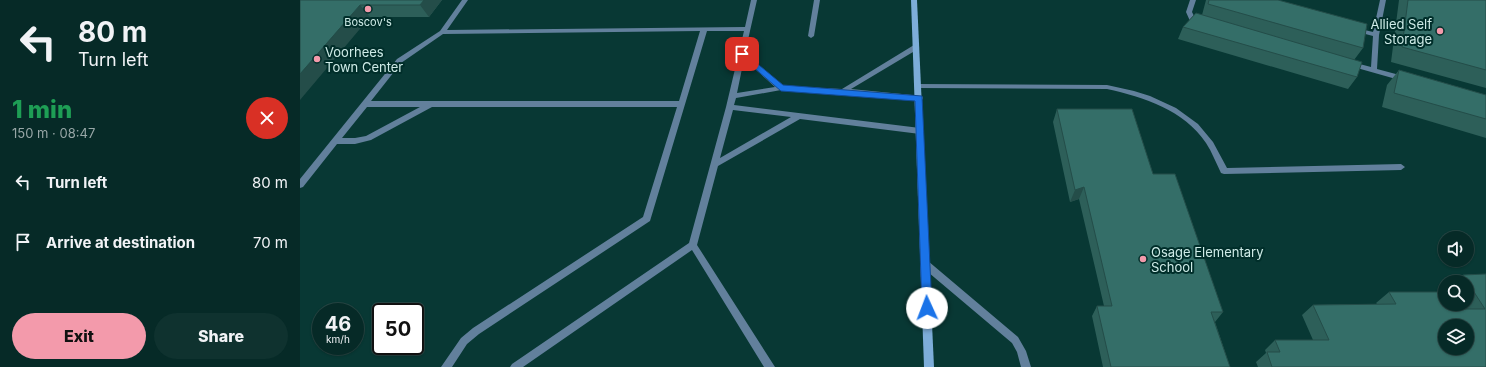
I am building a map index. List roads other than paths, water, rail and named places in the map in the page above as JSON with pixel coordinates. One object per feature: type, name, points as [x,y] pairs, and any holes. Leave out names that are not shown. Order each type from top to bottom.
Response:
[{"type":"main road","points":[[914,0],[929,367]]},
{"type":"lane","points":[[300,185],[399,61],[442,32],[464,0]]},
{"type":"lane","points":[[514,367],[693,245],[730,107],[754,0]]},
{"type":"lane","points":[[811,36],[816,0]]},
{"type":"lane","points":[[1193,0],[1189,12],[1193,21],[1205,25]]},
{"type":"lane","points":[[1374,70],[1376,35],[1383,0]]},
{"type":"lane","points":[[1346,27],[1376,35]]},
{"type":"lane","points":[[442,32],[747,29]]},
{"type":"lane","points":[[446,367],[464,341],[476,331],[647,219],[704,30]]},
{"type":"lane","points":[[843,91],[916,47]]},
{"type":"lane","points":[[742,54],[781,88]]},
{"type":"lane","points":[[1343,62],[1411,80]]},
{"type":"lane","points":[[918,86],[1107,87],[1137,94],[1165,105],[1192,123],[1205,136],[1214,150],[1224,171],[1401,166]]},
{"type":"lane","points":[[732,96],[781,88],[843,91],[919,98]]},
{"type":"lane","points":[[365,104],[682,104]]},
{"type":"lane","points":[[335,141],[355,142],[368,138],[430,104]]},
{"type":"lane","points":[[730,107],[920,131]]},
{"type":"lane","points":[[714,165],[799,116]]},
{"type":"lane","points":[[693,245],[770,367]]},
{"type":"lane","points":[[925,264],[1015,340],[1021,351],[1026,367]]},
{"type":"place","name":"Boscov's","points":[[368,9]]},
{"type":"place","name":"Allied Self Storage","points":[[1440,31]]},
{"type":"place","name":"Voorhees Town Center","points":[[317,59]]},
{"type":"place","name":"Osage Elementary School","points":[[1143,259]]}]
